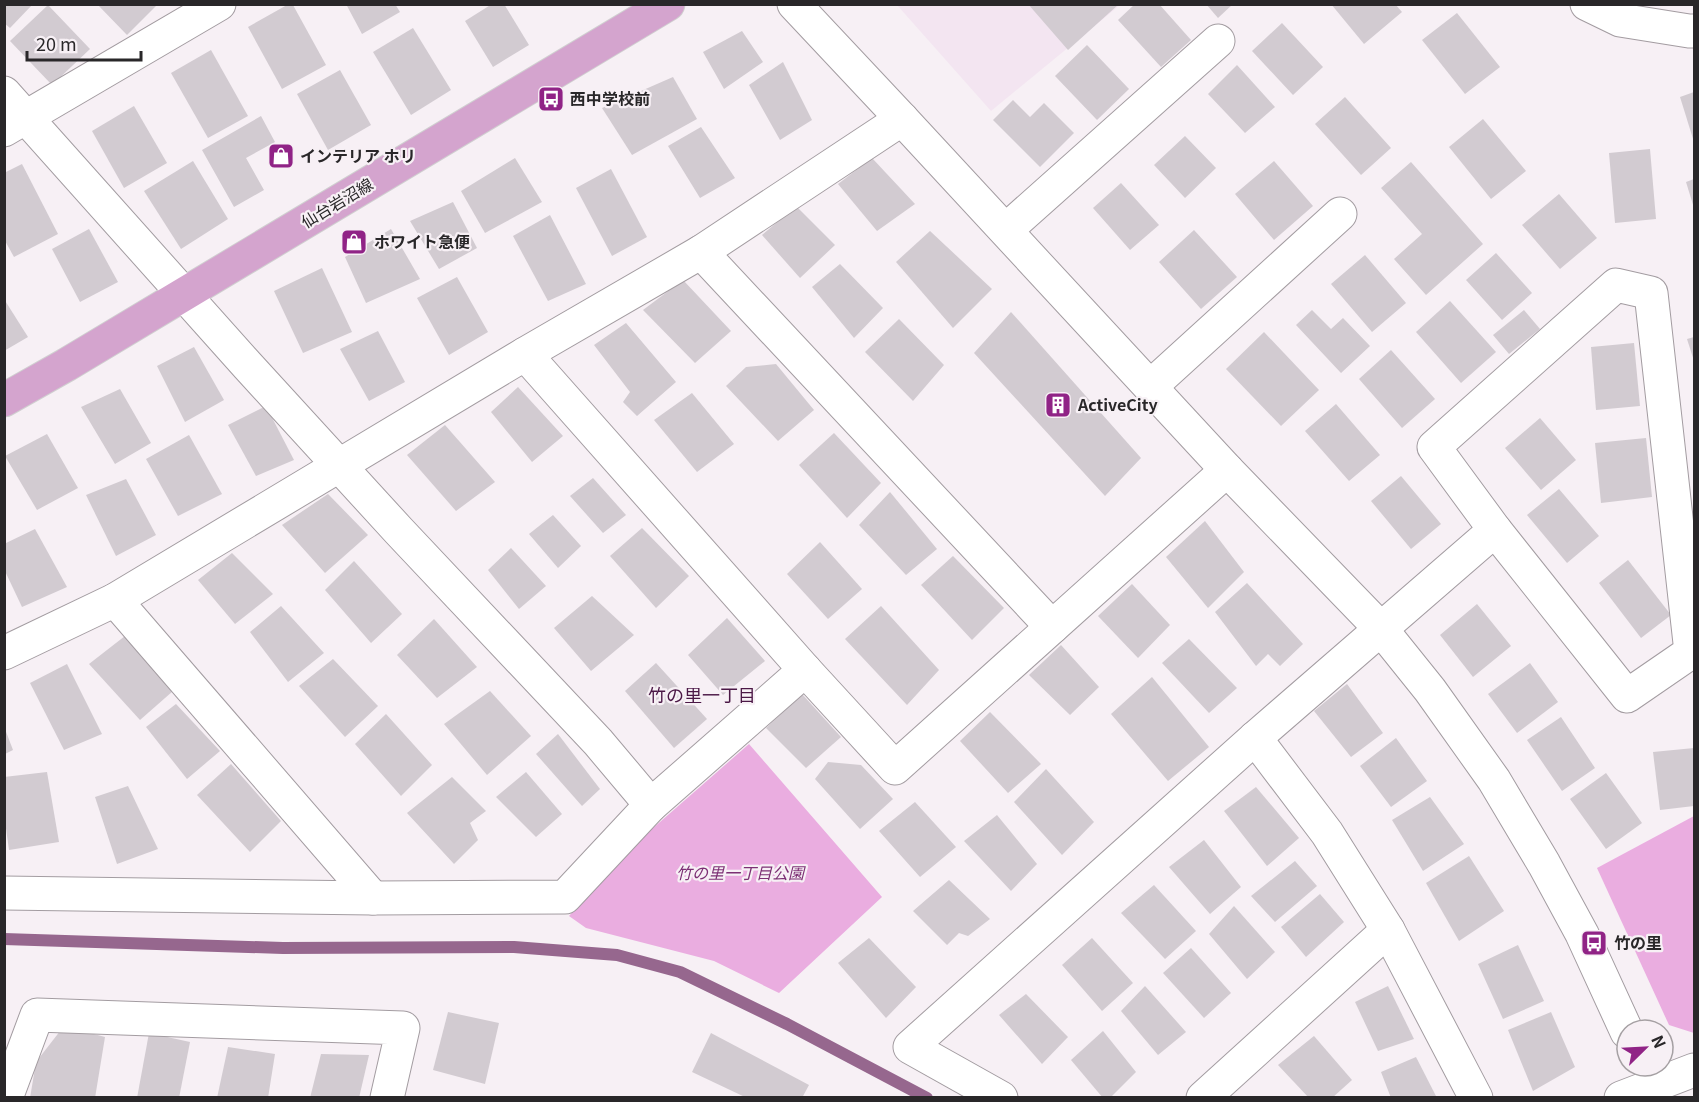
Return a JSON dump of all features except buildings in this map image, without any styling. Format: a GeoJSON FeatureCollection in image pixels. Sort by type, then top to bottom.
{"type":"FeatureCollection","features":[{"type":"Feature","properties":{"kind":"main road","name":"仙台岩沼線"},"geometry":{"type":"LineString","coordinates":[[4,400],[184,295],[668,4]]}},
{"type":"Feature","properties":{"kind":"street"},"geometry":{"type":"LineString","coordinates":[[794,4],[1227,470],[1381,629],[1430,690],[1494,780],[1582,934],[1621,1018]]}},
{"type":"Feature","properties":{"kind":"street"},"geometry":{"type":"LineString","coordinates":[[1587,4],[1620,20],[1695,31]]}},
{"type":"Feature","properties":{"kind":"street"},"geometry":{"type":"LineString","coordinates":[[16,124],[215,6]]}},
{"type":"Feature","properties":{"kind":"street"},"geometry":{"type":"LineString","coordinates":[[1006,230],[1218,41]]}},
{"type":"Feature","properties":{"kind":"street"},"geometry":{"type":"LineString","coordinates":[[4,93],[16,124],[184,295],[399,531],[598,742],[651,805]]}},
{"type":"Feature","properties":{"kind":"street"},"geometry":{"type":"LineString","coordinates":[[4,653],[115,600],[525,354],[701,252],[902,118]]}},
{"type":"Feature","properties":{"kind":"street"},"geometry":{"type":"LineString","coordinates":[[1150,387],[1340,214]]}},
{"type":"Feature","properties":{"kind":"street"},"geometry":{"type":"LineString","coordinates":[[701,252],[1052,627]]}},
{"type":"Feature","properties":{"kind":"street"},"geometry":{"type":"LineString","coordinates":[[1616,285],[1651,294],[1691,652],[1627,696],[1495,530],[1434,447],[1616,285]]}},
{"type":"Feature","properties":{"kind":"street"},"geometry":{"type":"LineString","coordinates":[[525,354],[805,670],[895,768],[1227,470]]}},
{"type":"Feature","properties":{"kind":"street"},"geometry":{"type":"LineString","coordinates":[[1001,1098],[910,1047],[1255,738],[1495,530]]}},
{"type":"Feature","properties":{"kind":"street"},"geometry":{"type":"LineString","coordinates":[[115,600],[373,898]]}},
{"type":"Feature","properties":{"kind":"street"},"geometry":{"type":"LineString","coordinates":[[4,893],[373,898],[565,897],[651,805],[805,670]]}},
{"type":"Feature","properties":{"kind":"street"},"geometry":{"type":"LineString","coordinates":[[1255,738],[1327,833],[1388,930],[1476,1098]]}},
{"type":"Feature","properties":{"kind":"street"},"geometry":{"type":"LineString","coordinates":[[1203,1098],[1388,930]]}},
{"type":"Feature","properties":{"kind":"street"},"geometry":{"type":"LineString","coordinates":[[6,1098],[36,1015],[404,1028],[387,1098]]}},
{"type":"Feature","properties":{"kind":"street"},"geometry":{"type":"LineString","coordinates":[[1641,1087],[1695,1070]]}},
{"type":"Feature","properties":{"kind":"shaded area"},"geometry":{"type":"Polygon","coordinates":[[[897,5],[1120,5],[991,111],[897,5]]]}},
{"type":"Feature","properties":{"kind":"green space","name":"竹の里一丁目公園"},"geometry":{"type":"Polygon","coordinates":[[[749,744],[882,897],[779,993],[714,961],[586,928],[569,916],[628,850],[749,744]]]}},
{"type":"Feature","properties":{"kind":"green space"},"geometry":{"type":"Polygon","coordinates":[[[1694,816],[1694,1033],[1675,1027],[1675,1018],[1666,1018],[1597,868],[1694,816]]]}},
{"type":"Feature","properties":{"kind":"waterway"},"geometry":{"type":"LineString","coordinates":[[4,939],[283,948],[514,947],[617,955],[680,972],[787,1024],[927,1098]]}},
{"type":"Feature","properties":{"kind":"place","name":"西中学校前"},"geometry":{"type":"Point","coordinates":[551,99]}},
{"type":"Feature","properties":{"kind":"place","name":"インテリア ホリ"},"geometry":{"type":"Point","coordinates":[281,156]}},
{"type":"Feature","properties":{"kind":"place","name":"ホワイト急便"},"geometry":{"type":"Point","coordinates":[354,242]}},
{"type":"Feature","properties":{"kind":"place","name":"ActiveCity"},"geometry":{"type":"Point","coordinates":[1058,405]}},
{"type":"Feature","properties":{"kind":"place","name":"竹の里"},"geometry":{"type":"Point","coordinates":[1594,943]}},
{"type":"Feature","properties":{"kind":"district","name":"竹の里一丁目"},"geometry":{"type":"Point","coordinates":[702,696]}}]}
